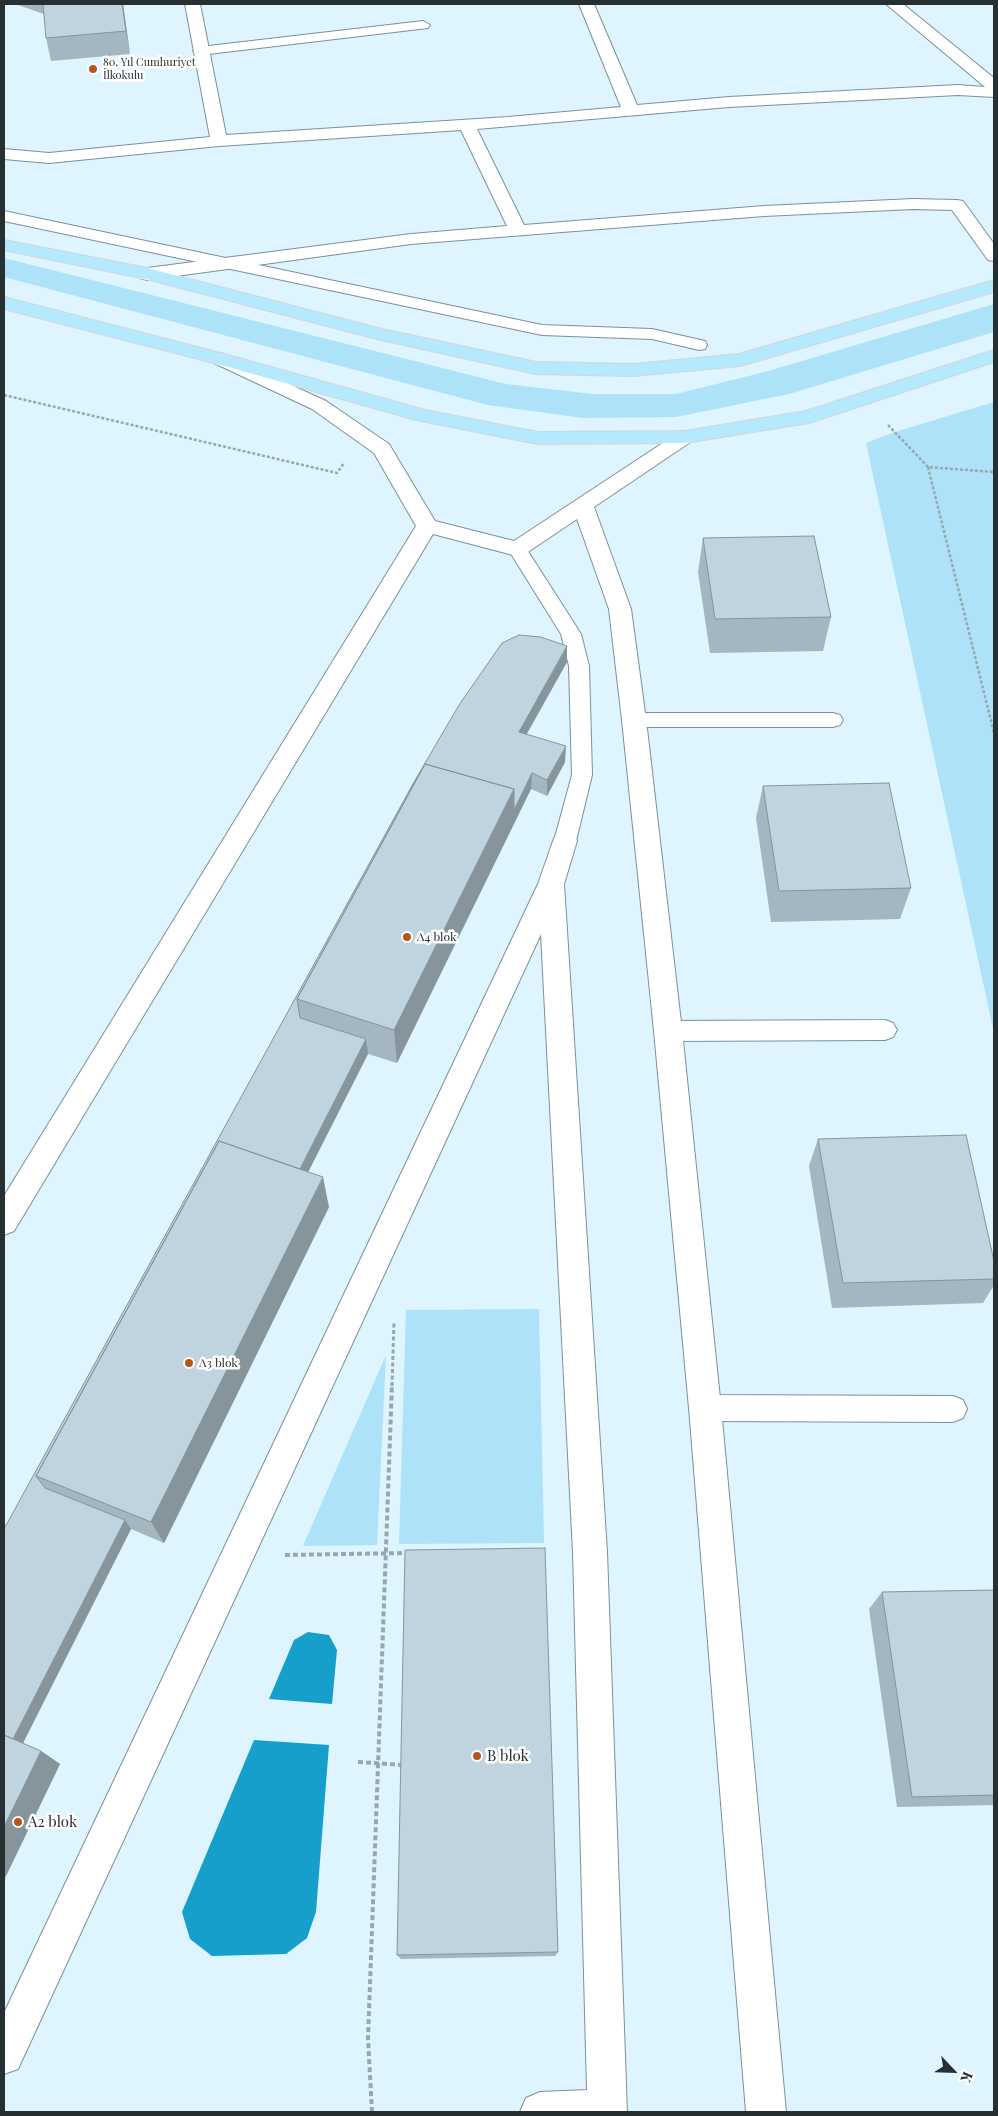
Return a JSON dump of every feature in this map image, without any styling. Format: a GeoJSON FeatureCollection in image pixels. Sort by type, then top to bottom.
{"type":"FeatureCollection","features":[{"type":"Feature","properties":{"kind":"main road"},"geometry":{"type":"LineString","coordinates":[[4,245],[147,274],[381,334],[536,368],[634,370],[740,360],[994,286]]}},
{"type":"Feature","properties":{"kind":"main road"},"geometry":{"type":"LineString","coordinates":[[4,303],[221,359],[423,416],[538,438],[685,437],[808,417],[994,356]]}},
{"type":"Feature","properties":{"kind":"street"},"geometry":{"type":"LineString","coordinates":[[192,4],[219,141]]}},
{"type":"Feature","properties":{"kind":"street"},"geometry":{"type":"LineString","coordinates":[[586,4],[631,111]]}},
{"type":"Feature","properties":{"kind":"street"},"geometry":{"type":"LineString","coordinates":[[894,4],[994,86]]}},
{"type":"Feature","properties":{"kind":"street"},"geometry":{"type":"LineString","coordinates":[[4,154],[49,158],[219,141],[467,125],[729,102],[958,90],[994,92]]}},
{"type":"Feature","properties":{"kind":"street"},"geometry":{"type":"LineString","coordinates":[[467,125],[518,230]]}},
{"type":"Feature","properties":{"kind":"street"},"geometry":{"type":"LineString","coordinates":[[147,274],[411,239],[764,211],[913,204],[956,205],[994,256]]}},
{"type":"Feature","properties":{"kind":"street"},"geometry":{"type":"LineString","coordinates":[[221,359],[319,405],[382,449],[427,526],[517,549],[685,437]]}},
{"type":"Feature","properties":{"kind":"street"},"geometry":{"type":"LineString","coordinates":[[583,505],[620,609],[634,720],[668,1031],[705,1408],[766,2112]]}},
{"type":"Feature","properties":{"kind":"street"},"geometry":{"type":"LineString","coordinates":[[4,1222],[427,526]]}},
{"type":"Feature","properties":{"kind":"street"},"geometry":{"type":"LineString","coordinates":[[4,2055],[551,884],[566,841]]}},
{"type":"Feature","properties":{"kind":"street"},"geometry":{"type":"LineString","coordinates":[[540,2112],[607,2111],[590,1552],[551,884]]}},
{"type":"Feature","properties":{"kind":"lane"},"geometry":{"type":"LineString","coordinates":[[200,50],[423,25]]}},
{"type":"Feature","properties":{"kind":"lane"},"geometry":{"type":"LineString","coordinates":[[4,216],[542,330],[652,334],[699,345]]}},
{"type":"Feature","properties":{"kind":"lane"},"geometry":{"type":"LineString","coordinates":[[517,549],[571,634],[579,666],[582,775],[566,841]]}},
{"type":"Feature","properties":{"kind":"lane"},"geometry":{"type":"LineString","coordinates":[[634,720],[833,720]]}},
{"type":"Feature","properties":{"kind":"lane"},"geometry":{"type":"LineString","coordinates":[[668,1031],[885,1030]]}},
{"type":"Feature","properties":{"kind":"lane"},"geometry":{"type":"LineString","coordinates":[[705,1408],[953,1409]]}},
{"type":"Feature","properties":{"kind":"path"},"geometry":{"type":"LineString","coordinates":[[4,395],[338,473],[347,458]]}},
{"type":"Feature","properties":{"kind":"path"},"geometry":{"type":"LineString","coordinates":[[885,422],[928,467],[994,733]]}},
{"type":"Feature","properties":{"kind":"path"},"geometry":{"type":"LineString","coordinates":[[928,467],[994,472]]}},
{"type":"Feature","properties":{"kind":"path"},"geometry":{"type":"LineString","coordinates":[[372,2112],[368,2039],[392,1316],[387,1325]]}},
{"type":"Feature","properties":{"kind":"path"},"geometry":{"type":"LineString","coordinates":[[285,1555],[289,1546]]}},
{"type":"Feature","properties":{"kind":"path"},"geometry":{"type":"LineString","coordinates":[[236,1559],[285,1555],[414,1553]]}},
{"type":"Feature","properties":{"kind":"path"},"geometry":{"type":"LineString","coordinates":[[358,1762],[404,1765]]}},
{"type":"Feature","properties":{"kind":"shaded area"},"geometry":{"type":"Polygon","coordinates":[[[4,258],[506,384],[592,394],[676,394],[765,372],[994,304],[994,332],[789,394],[676,417],[583,418],[488,405],[4,277],[4,258]]]}},
{"type":"Feature","properties":{"kind":"shaded area"},"geometry":{"type":"Polygon","coordinates":[[[994,402],[994,1033],[866,443],[895,432],[994,402]]]}},
{"type":"Feature","properties":{"kind":"shaded area"},"geometry":{"type":"Polygon","coordinates":[[[539,1309],[544,1543],[399,1544],[406,1310],[539,1309]]]}},
{"type":"Feature","properties":{"kind":"shaded area"},"geometry":{"type":"Polygon","coordinates":[[[386,1355],[377,1545],[303,1546],[386,1355]]]}},
{"type":"Feature","properties":{"kind":"water"},"geometry":{"type":"Polygon","coordinates":[[[308,1632],[329,1635],[337,1650],[332,1704],[269,1699],[294,1640],[308,1632]]]}},
{"type":"Feature","properties":{"kind":"water"},"geometry":{"type":"Polygon","coordinates":[[[254,1740],[329,1745],[316,1912],[307,1938],[286,1954],[212,1956],[190,1939],[182,1912],[254,1740]]]}},
{"type":"Feature","properties":{"kind":"building"},"geometry":{"type":"Polygon","coordinates":[[[43,4],[122,4],[126,31],[46,38],[43,4]]]}},
{"type":"Feature","properties":{"kind":"building"},"geometry":{"type":"Polygon","coordinates":[[[814,536],[831,617],[715,619],[703,538],[814,536]]]}},
{"type":"Feature","properties":{"kind":"building"},"geometry":{"type":"Polygon","coordinates":[[[519,635],[541,637],[567,646],[519,732],[566,746],[547,780],[532,773],[514,810],[514,789],[425,764],[297,999],[300,1018],[366,1039],[300,1169],[219,1141],[36,1476],[45,1488],[125,1520],[13,1739],[4,1735],[4,1529],[414,782],[459,705],[502,643],[519,635]]]}},
{"type":"Feature","properties":{"kind":"building","name":"A4 blok"},"geometry":{"type":"Polygon","coordinates":[[[425,764],[514,789],[394,1030],[297,999],[425,764]]]}},
{"type":"Feature","properties":{"kind":"building"},"geometry":{"type":"Polygon","coordinates":[[[889,783],[911,888],[779,891],[763,786],[889,783]]]}},
{"type":"Feature","properties":{"kind":"building"},"geometry":{"type":"Polygon","coordinates":[[[966,1135],[994,1261],[994,1279],[843,1283],[818,1139],[966,1135]]]}},
{"type":"Feature","properties":{"kind":"building","name":"A3 blok"},"geometry":{"type":"Polygon","coordinates":[[[219,1141],[323,1177],[151,1522],[36,1476],[219,1141]]]}},
{"type":"Feature","properties":{"kind":"building","name":"B blok"},"geometry":{"type":"Polygon","coordinates":[[[545,1548],[558,1952],[397,1955],[405,1550],[545,1548]]]}},
{"type":"Feature","properties":{"kind":"building"},"geometry":{"type":"Polygon","coordinates":[[[994,1590],[994,1795],[912,1797],[882,1592],[994,1590]]]}},
{"type":"Feature","properties":{"kind":"building"},"geometry":{"type":"Polygon","coordinates":[[[4,1735],[41,1751],[4,1827],[4,1735]]]}},
{"type":"Feature","properties":{"kind":"place","name":"80. Yıl Cumhuriyet İlkokulu"},"geometry":{"type":"Point","coordinates":[93,69]}},
{"type":"Feature","properties":{"kind":"place","name":"A4 blok"},"geometry":{"type":"Point","coordinates":[407,937]}},
{"type":"Feature","properties":{"kind":"place","name":"A3 blok"},"geometry":{"type":"Point","coordinates":[189,1363]}},
{"type":"Feature","properties":{"kind":"place","name":"B blok"},"geometry":{"type":"Point","coordinates":[477,1756]}},
{"type":"Feature","properties":{"kind":"place","name":"A2 blok"},"geometry":{"type":"Point","coordinates":[18,1822]}}]}
